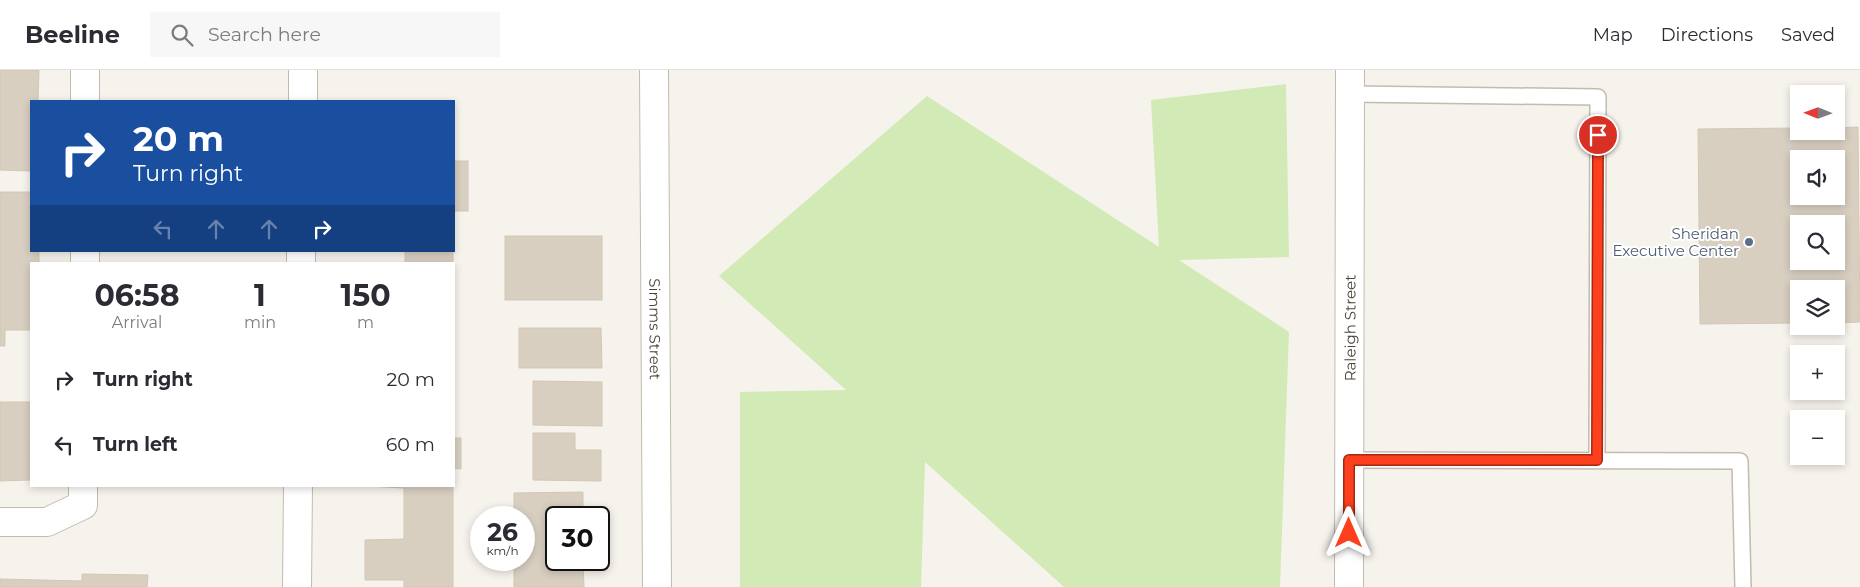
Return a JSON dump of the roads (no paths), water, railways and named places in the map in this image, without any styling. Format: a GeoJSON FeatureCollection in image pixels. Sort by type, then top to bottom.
{"type":"FeatureCollection","features":[{"type":"Feature","properties":{"kind":"street"},"geometry":{"type":"LineString","coordinates":[[85,70],[85,100]]}},
{"type":"Feature","properties":{"kind":"street"},"geometry":{"type":"LineString","coordinates":[[303,70],[303,100]]}},
{"type":"Feature","properties":{"kind":"street","name":"Simms Street"},"geometry":{"type":"LineString","coordinates":[[654,70],[657,587]]}},
{"type":"Feature","properties":{"kind":"street","name":"Raleigh Street"},"geometry":{"type":"LineString","coordinates":[[1349,587],[1350,82]]}},
{"type":"Feature","properties":{"kind":"street"},"geometry":{"type":"LineString","coordinates":[[297,587],[298,487]]}},
{"type":"Feature","properties":{"kind":"street"},"geometry":{"type":"LineString","coordinates":[[0,522],[47,522],[83,495]]}},
{"type":"Feature","properties":{"kind":"lane"},"geometry":{"type":"LineString","coordinates":[[1350,82],[1598,97],[1597,460]]}},
{"type":"Feature","properties":{"kind":"lane"},"geometry":{"type":"LineString","coordinates":[[1349,460],[1740,461],[1743,587]]}},
{"type":"Feature","properties":{"kind":"place","name":"Sheridan Executive Center"},"geometry":{"type":"Point","coordinates":[1749,242]}}]}
